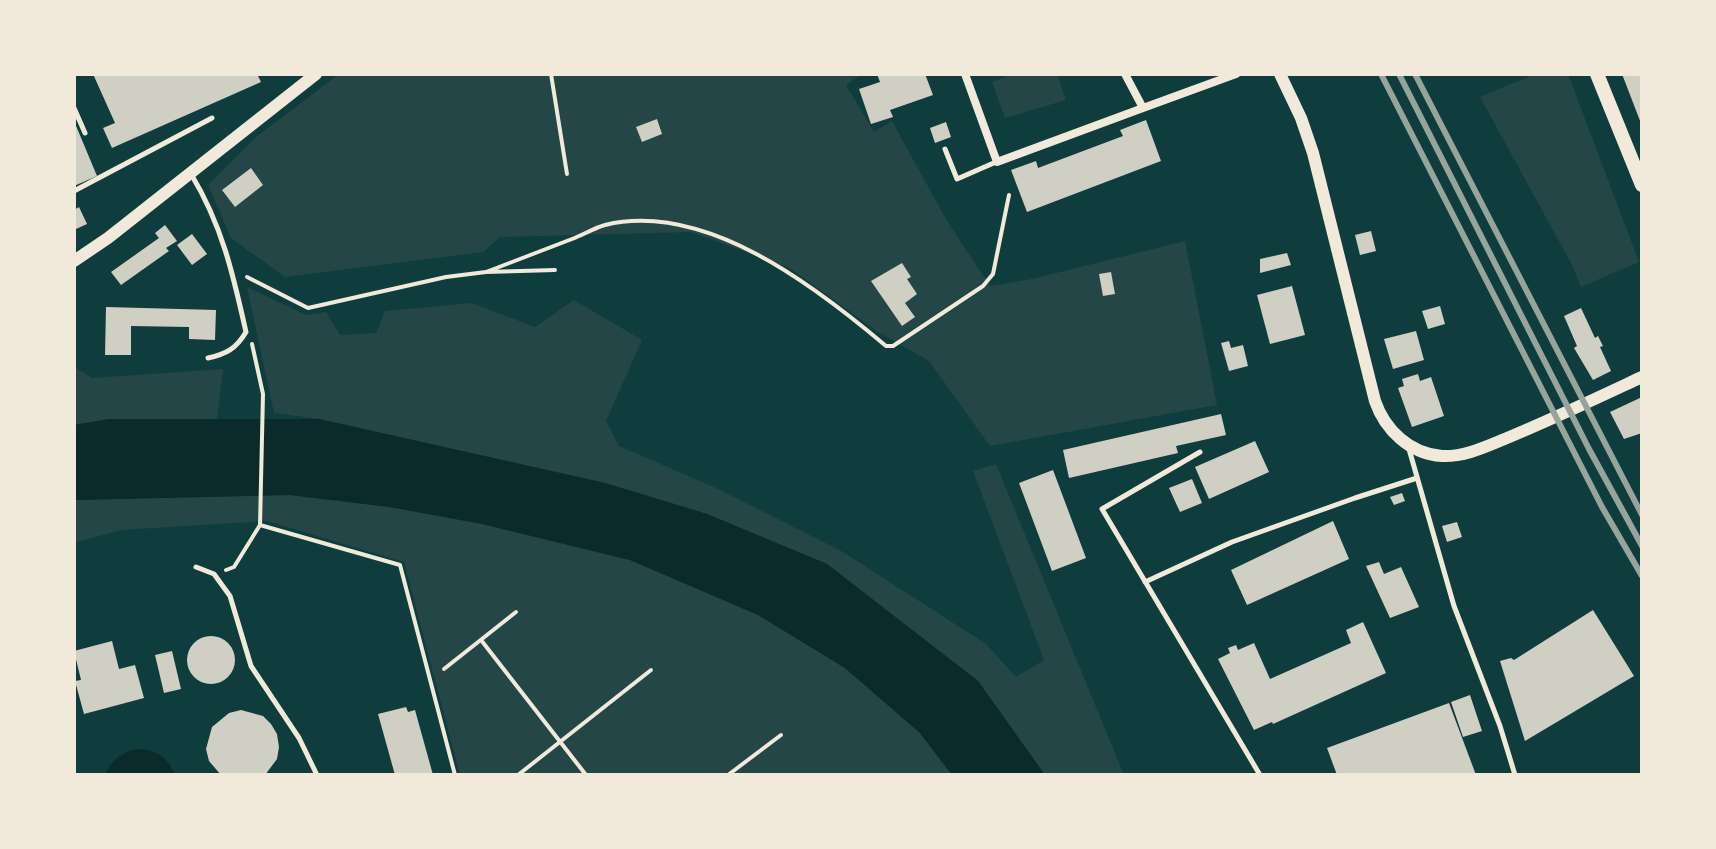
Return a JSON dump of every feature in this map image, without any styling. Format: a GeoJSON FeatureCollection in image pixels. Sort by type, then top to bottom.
{"type":"FeatureCollection","features":[{"type":"Feature","properties":{"kind":"main road"},"geometry":{"type":"LineString","coordinates":[[1597,74],[1642,185]]}},
{"type":"Feature","properties":{"kind":"street"},"geometry":{"type":"LineString","coordinates":[[74,261],[316,74]]}},
{"type":"Feature","properties":{"kind":"street"},"geometry":{"type":"LineString","coordinates":[[965,74],[997,162],[1236,74]]}},
{"type":"Feature","properties":{"kind":"street"},"geometry":{"type":"LineString","coordinates":[[1125,74],[1143,108]]}},
{"type":"Feature","properties":{"kind":"street"},"geometry":{"type":"LineString","coordinates":[[1280,74],[1301,118],[1313,153],[1375,401],[1388,426],[1408,445],[1434,455],[1459,455],[1544,423],[1642,377]]}},
{"type":"Feature","properties":{"kind":"lane"},"geometry":{"type":"LineString","coordinates":[[74,108],[85,133]]}},
{"type":"Feature","properties":{"kind":"lane"},"geometry":{"type":"LineString","coordinates":[[74,191],[212,118]]}},
{"type":"Feature","properties":{"kind":"lane"},"geometry":{"type":"LineString","coordinates":[[945,149],[957,179],[997,162]]}},
{"type":"Feature","properties":{"kind":"lane"},"geometry":{"type":"LineString","coordinates":[[190,173],[215,217],[231,267],[246,332],[239,344],[225,354],[208,358]]}},
{"type":"Feature","properties":{"kind":"lane"},"geometry":{"type":"LineString","coordinates":[[1408,445],[1454,606],[1500,726],[1515,775]]}},
{"type":"Feature","properties":{"kind":"lane"},"geometry":{"type":"LineString","coordinates":[[1200,452],[1102,509],[1260,775]]}},
{"type":"Feature","properties":{"kind":"lane"},"geometry":{"type":"LineString","coordinates":[[1145,582],[1232,542],[1417,478]]}},
{"type":"Feature","properties":{"kind":"lane"},"geometry":{"type":"LineString","coordinates":[[196,567],[214,574],[230,596],[251,666],[299,738],[317,775]]}},
{"type":"Feature","properties":{"kind":"path"},"geometry":{"type":"LineString","coordinates":[[551,74],[567,174]]}},
{"type":"Feature","properties":{"kind":"path"},"geometry":{"type":"LineString","coordinates":[[486,272],[603,226],[627,222],[682,225],[765,259],[816,288],[886,346],[893,346],[983,286],[993,274],[1009,195]]}},
{"type":"Feature","properties":{"kind":"path"},"geometry":{"type":"LineString","coordinates":[[231,267],[261,286],[308,308],[354,300],[398,287],[486,272],[555,270]]}},
{"type":"Feature","properties":{"kind":"path"},"geometry":{"type":"LineString","coordinates":[[214,574],[234,567],[260,525],[263,394],[254,352],[246,332]]}},
{"type":"Feature","properties":{"kind":"path"},"geometry":{"type":"LineString","coordinates":[[260,525],[400,565],[455,775]]}},
{"type":"Feature","properties":{"kind":"path"},"geometry":{"type":"LineString","coordinates":[[444,669],[516,612]]}},
{"type":"Feature","properties":{"kind":"path"},"geometry":{"type":"LineString","coordinates":[[481,640],[586,775]]}},
{"type":"Feature","properties":{"kind":"path"},"geometry":{"type":"LineString","coordinates":[[518,775],[651,670]]}},
{"type":"Feature","properties":{"kind":"path"},"geometry":{"type":"LineString","coordinates":[[728,775],[781,735]]}},
{"type":"Feature","properties":{"kind":"shaded area"},"geometry":{"type":"Polygon","coordinates":[[[339,74],[862,74],[846,85],[874,132],[892,121],[947,221],[990,286],[1032,279],[1185,241],[1217,405],[990,446],[929,361],[878,332],[790,268],[691,232],[500,237],[483,252],[285,277],[231,238],[208,185],[255,138],[339,74]]]}},
{"type":"Feature","properties":{"kind":"shaded area"},"geometry":{"type":"Polygon","coordinates":[[[1012,74],[1057,74],[1066,100],[1005,118],[992,82],[1012,74]]]}},
{"type":"Feature","properties":{"kind":"shaded area"},"geometry":{"type":"Polygon","coordinates":[[[1535,74],[1568,74],[1639,262],[1581,287],[1571,263],[1480,97],[1535,74]]]}},
{"type":"Feature","properties":{"kind":"shaded area"},"geometry":{"type":"Polygon","coordinates":[[[247,287],[306,315],[326,312],[340,335],[376,333],[385,311],[472,303],[535,327],[574,300],[642,340],[606,421],[619,446],[716,488],[843,552],[986,644],[1016,677],[1044,660],[973,471],[996,464],[1124,775],[1045,775],[978,681],[827,564],[707,514],[605,483],[319,419],[274,413],[247,287]]]}},
{"type":"Feature","properties":{"kind":"shaded area"},"geometry":{"type":"Polygon","coordinates":[[[74,366],[92,378],[223,369],[217,419],[109,419],[74,425],[74,366]]]}},
{"type":"Feature","properties":{"kind":"shaded area"},"geometry":{"type":"Polygon","coordinates":[[[109,419],[319,419],[605,483],[707,514],[827,564],[978,681],[1045,775],[952,775],[920,733],[845,668],[758,615],[630,560],[482,524],[390,507],[290,495],[74,500],[74,425],[109,419]]]}},
{"type":"Feature","properties":{"kind":"shaded area"},"geometry":{"type":"Polygon","coordinates":[[[290,495],[390,507],[482,524],[630,560],[759,615],[845,668],[920,733],[952,775],[460,775],[404,562],[267,521],[121,530],[74,543],[74,500],[290,495]]]}},
{"type":"Feature","properties":{"kind":"shaded area"},"geometry":{"type":"Polygon","coordinates":[[[137,749],[160,755],[175,775],[106,775],[118,758],[137,749]]]}},
{"type":"Feature","properties":{"kind":"building"},"geometry":{"type":"Polygon","coordinates":[[[93,74],[257,74],[261,82],[112,148],[103,128],[115,123],[93,74]]]}},
{"type":"Feature","properties":{"kind":"building"},"geometry":{"type":"Polygon","coordinates":[[[877,74],[925,74],[933,95],[890,110],[893,117],[871,124],[859,89],[880,82],[877,74]]]}},
{"type":"Feature","properties":{"kind":"building"},"geometry":{"type":"Polygon","coordinates":[[[1622,74],[1642,74],[1642,126],[1622,74]]]}},
{"type":"Feature","properties":{"kind":"building"},"geometry":{"type":"Polygon","coordinates":[[[657,119],[662,134],[642,142],[636,127],[657,119]]]}},
{"type":"Feature","properties":{"kind":"building"},"geometry":{"type":"Polygon","coordinates":[[[1146,120],[1161,161],[1027,212],[1011,170],[1036,161],[1038,168],[1123,136],[1120,130],[1146,120]]]}},
{"type":"Feature","properties":{"kind":"building"},"geometry":{"type":"Polygon","coordinates":[[[74,121],[97,176],[74,186],[74,121]]]}},
{"type":"Feature","properties":{"kind":"building"},"geometry":{"type":"Polygon","coordinates":[[[946,122],[951,137],[935,143],[930,128],[946,122]]]}},
{"type":"Feature","properties":{"kind":"building"},"geometry":{"type":"Polygon","coordinates":[[[251,168],[263,185],[235,207],[222,190],[251,168]]]}},
{"type":"Feature","properties":{"kind":"building"},"geometry":{"type":"Polygon","coordinates":[[[79,207],[87,224],[74,230],[74,210],[79,207]]]}},
{"type":"Feature","properties":{"kind":"building"},"geometry":{"type":"Polygon","coordinates":[[[165,225],[177,241],[166,248],[169,251],[121,285],[111,272],[159,238],[155,233],[165,225]]]}},
{"type":"Feature","properties":{"kind":"building"},"geometry":{"type":"Polygon","coordinates":[[[1371,231],[1376,251],[1360,255],[1355,235],[1371,231]]]}},
{"type":"Feature","properties":{"kind":"building"},"geometry":{"type":"Polygon","coordinates":[[[192,234],[207,254],[192,265],[177,245],[192,234]]]}},
{"type":"Feature","properties":{"kind":"building"},"geometry":{"type":"Polygon","coordinates":[[[1287,253],[1291,265],[1260,273],[1260,259],[1287,253]]]}},
{"type":"Feature","properties":{"kind":"building"},"geometry":{"type":"Polygon","coordinates":[[[902,263],[911,277],[907,279],[917,294],[905,303],[915,317],[902,326],[871,281],[902,263]]]}},
{"type":"Feature","properties":{"kind":"building"},"geometry":{"type":"Polygon","coordinates":[[[1111,272],[1115,294],[1103,296],[1099,274],[1111,272]]]}},
{"type":"Feature","properties":{"kind":"building"},"geometry":{"type":"Polygon","coordinates":[[[1292,286],[1305,335],[1270,344],[1257,295],[1292,286]]]}},
{"type":"Feature","properties":{"kind":"building"},"geometry":{"type":"Polygon","coordinates":[[[1440,306],[1445,324],[1428,329],[1422,311],[1440,306]]]}},
{"type":"Feature","properties":{"kind":"building"},"geometry":{"type":"Polygon","coordinates":[[[106,307],[216,310],[215,340],[189,339],[189,327],[131,326],[131,355],[105,355],[106,307]]]}},
{"type":"Feature","properties":{"kind":"building"},"geometry":{"type":"Polygon","coordinates":[[[1581,308],[1595,338],[1598,336],[1603,346],[1600,347],[1611,371],[1593,380],[1574,348],[1577,346],[1564,316],[1581,308]]]}},
{"type":"Feature","properties":{"kind":"building"},"geometry":{"type":"Polygon","coordinates":[[[1416,331],[1424,360],[1393,369],[1384,339],[1416,331]]]}},
{"type":"Feature","properties":{"kind":"building"},"geometry":{"type":"Polygon","coordinates":[[[1229,341],[1231,348],[1243,345],[1248,366],[1229,371],[1221,343],[1229,341]]]}},
{"type":"Feature","properties":{"kind":"building"},"geometry":{"type":"Polygon","coordinates":[[[1418,374],[1420,381],[1431,377],[1444,416],[1412,427],[1398,388],[1404,386],[1402,379],[1418,374]]]}},
{"type":"Feature","properties":{"kind":"building"},"geometry":{"type":"Polygon","coordinates":[[[1642,397],[1642,433],[1624,439],[1610,412],[1642,397]]]}},
{"type":"Feature","properties":{"kind":"building"},"geometry":{"type":"Polygon","coordinates":[[[1221,414],[1226,435],[1176,446],[1178,453],[1069,478],[1063,450],[1221,414]]]}},
{"type":"Feature","properties":{"kind":"building"},"geometry":{"type":"Polygon","coordinates":[[[1255,441],[1269,472],[1209,499],[1195,467],[1255,441]]]}},
{"type":"Feature","properties":{"kind":"building"},"geometry":{"type":"Polygon","coordinates":[[[1053,470],[1086,558],[1052,571],[1019,483],[1053,470]]]}},
{"type":"Feature","properties":{"kind":"building"},"geometry":{"type":"Polygon","coordinates":[[[1192,479],[1202,503],[1180,512],[1169,488],[1192,479]]]}},
{"type":"Feature","properties":{"kind":"building"},"geometry":{"type":"Polygon","coordinates":[[[1402,493],[1405,501],[1394,505],[1390,497],[1402,493]]]}},
{"type":"Feature","properties":{"kind":"building"},"geometry":{"type":"Polygon","coordinates":[[[1333,521],[1349,559],[1247,605],[1231,570],[1333,521]]]}},
{"type":"Feature","properties":{"kind":"building"},"geometry":{"type":"Polygon","coordinates":[[[1457,522],[1462,537],[1447,542],[1442,526],[1457,522]]]}},
{"type":"Feature","properties":{"kind":"building"},"geometry":{"type":"Polygon","coordinates":[[[1379,562],[1384,574],[1401,567],[1419,607],[1390,618],[1366,566],[1379,562]]]}},
{"type":"Feature","properties":{"kind":"building"},"geometry":{"type":"Polygon","coordinates":[[[1593,610],[1634,676],[1525,741],[1500,661],[1514,660],[1593,610]]]}},
{"type":"Feature","properties":{"kind":"building"},"geometry":{"type":"Polygon","coordinates":[[[1363,622],[1386,673],[1254,730],[1218,659],[1230,653],[1228,648],[1236,645],[1238,650],[1254,643],[1270,679],[1351,643],[1346,630],[1363,622]]]}},
{"type":"Feature","properties":{"kind":"building"},"geometry":{"type":"Polygon","coordinates":[[[211,636],[228,643],[235,660],[228,677],[211,684],[194,677],[187,660],[194,643],[211,636]]]}},
{"type":"Feature","properties":{"kind":"building"},"geometry":{"type":"Polygon","coordinates":[[[112,641],[119,669],[135,665],[144,698],[84,714],[75,681],[81,680],[74,651],[112,641]]]}},
{"type":"Feature","properties":{"kind":"building"},"geometry":{"type":"Polygon","coordinates":[[[172,651],[181,689],[164,693],[155,655],[172,651]]]}},
{"type":"Feature","properties":{"kind":"building"},"geometry":{"type":"Polygon","coordinates":[[[1470,695],[1482,731],[1463,737],[1451,702],[1470,695]]]}},
{"type":"Feature","properties":{"kind":"building"},"geometry":{"type":"Polygon","coordinates":[[[1449,703],[1476,775],[1337,775],[1327,748],[1449,703]]]}},
{"type":"Feature","properties":{"kind":"building"},"geometry":{"type":"Polygon","coordinates":[[[406,707],[408,712],[415,710],[433,775],[395,775],[378,714],[406,707]]]}},
{"type":"Feature","properties":{"kind":"building"},"geometry":{"type":"Polygon","coordinates":[[[241,710],[263,716],[277,734],[277,759],[265,775],[221,775],[209,761],[206,749],[212,727],[229,713],[241,710]]]}},
{"type":"Feature","properties":{"kind":"railway"},"geometry":{"type":"LineString","coordinates":[[1381,74],[1602,507],[1642,576]]}},
{"type":"Feature","properties":{"kind":"railway"},"geometry":{"type":"LineString","coordinates":[[1399,74],[1589,449],[1642,546]]}},
{"type":"Feature","properties":{"kind":"railway"},"geometry":{"type":"LineString","coordinates":[[1415,74],[1642,515]]}}]}
